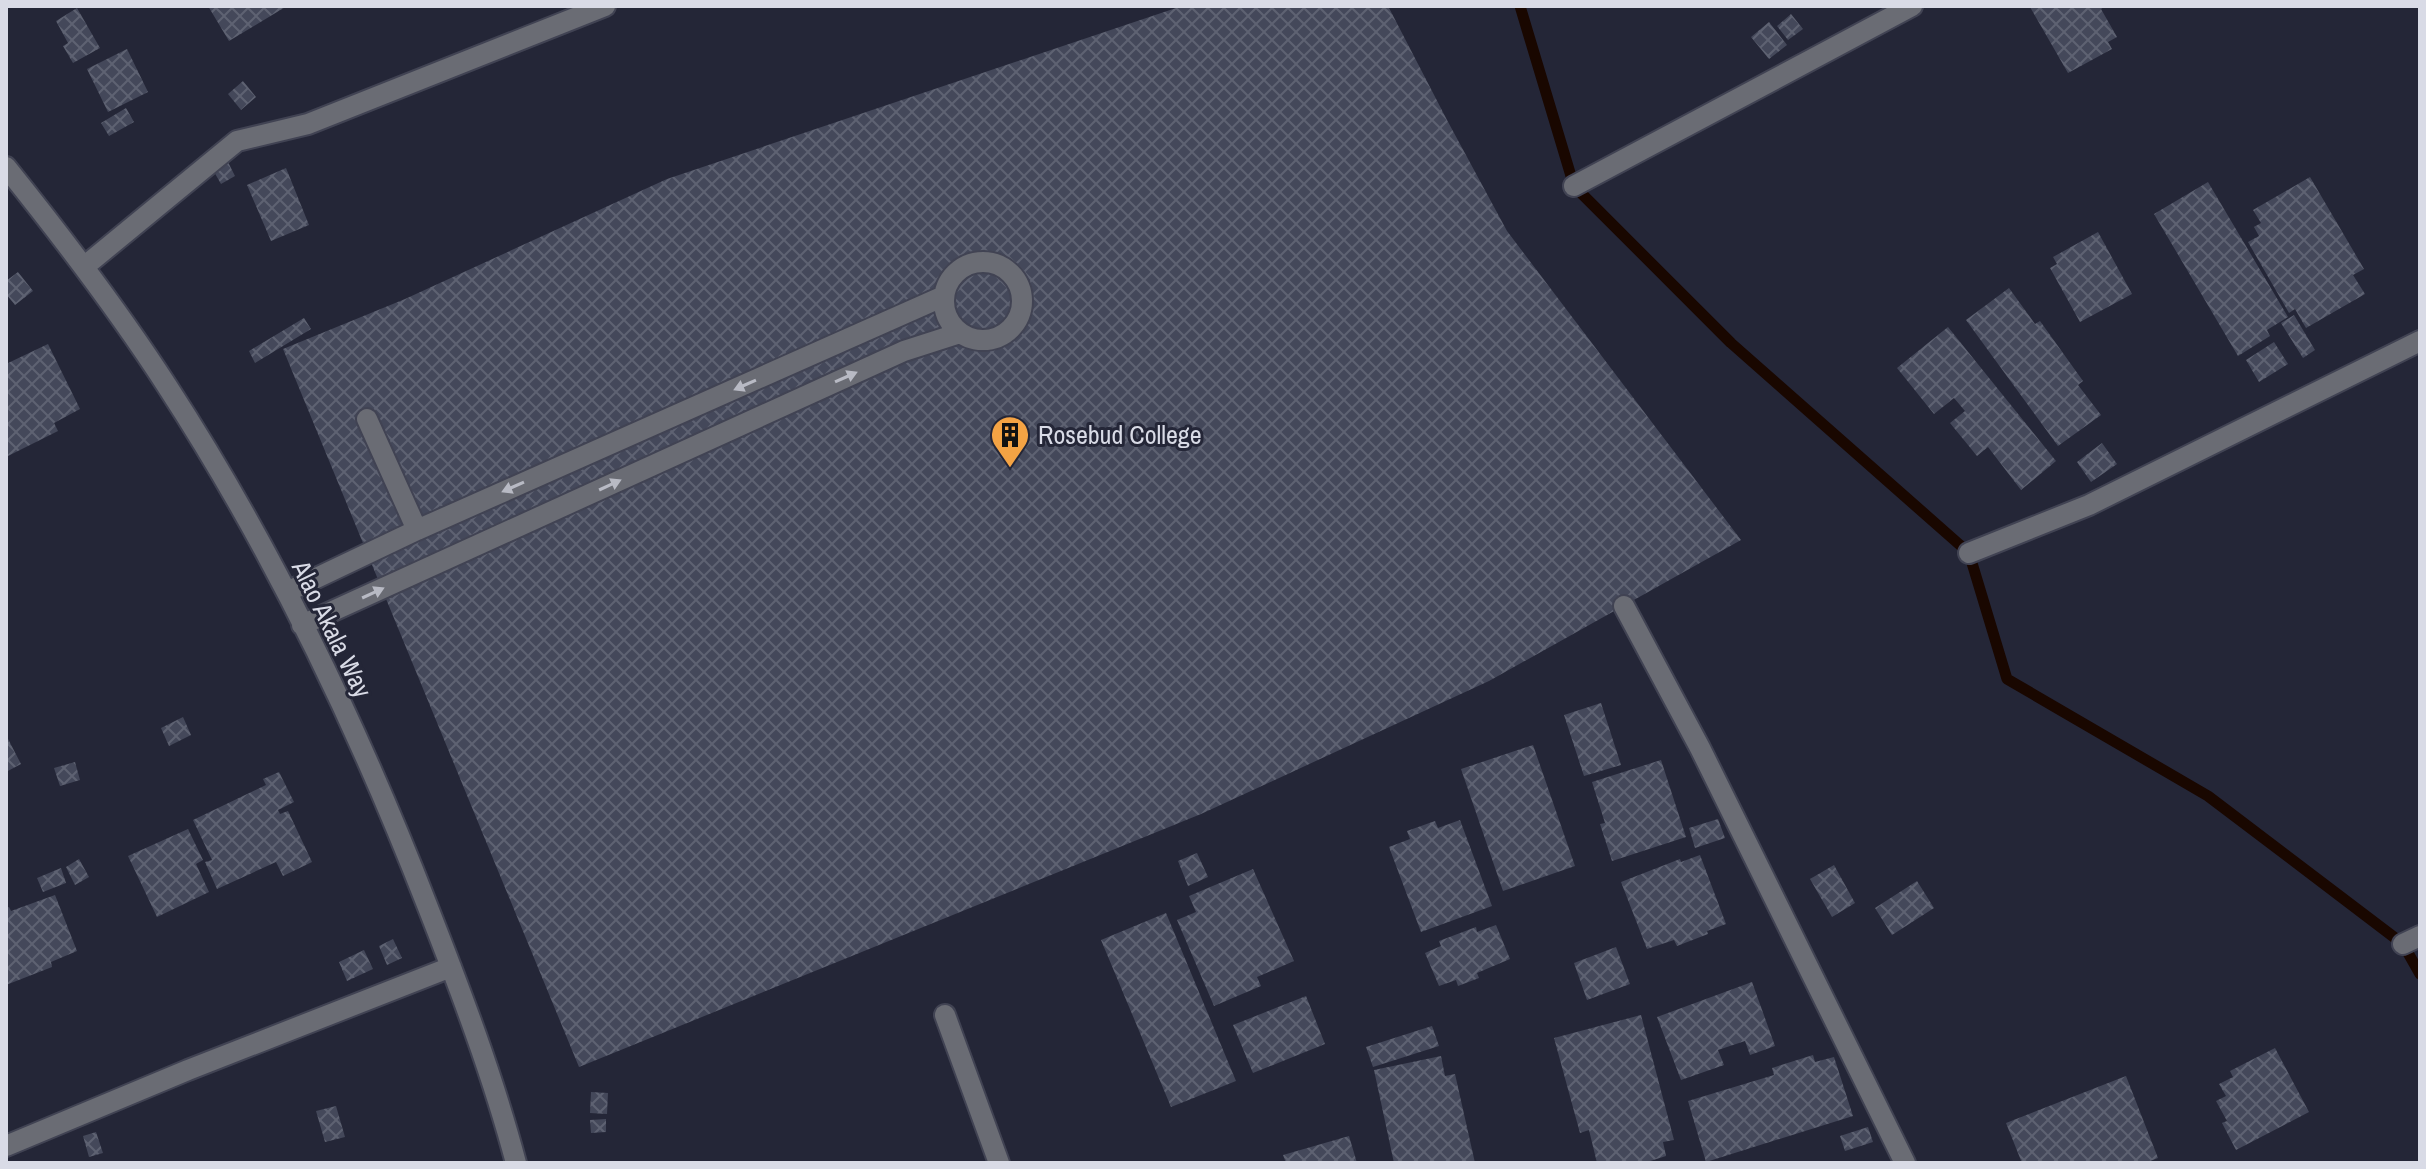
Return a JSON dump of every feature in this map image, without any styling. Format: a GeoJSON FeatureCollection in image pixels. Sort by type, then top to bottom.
{"type":"FeatureCollection","features":[{"type":"Feature","properties":{"kind":"street"},"geometry":{"type":"LineString","coordinates":[[85,266],[237,141],[308,124],[605,6]]}},
{"type":"Feature","properties":{"kind":"street"},"geometry":{"type":"LineString","coordinates":[[1574,186],[1912,6]]}},
{"type":"Feature","properties":{"kind":"street","name":"Alao Akala Way"},"geometry":{"type":"LineString","coordinates":[[6,167],[85,266],[167,386],[234,495],[287,592],[389,806],[451,967],[516,1163]]}},
{"type":"Feature","properties":{"kind":"street"},"geometry":{"type":"LineString","coordinates":[[987,262],[1006,269],[1019,284],[1022,305],[1014,324],[999,336],[979,340],[960,333],[950,323],[945,310],[944,296],[951,277],[967,264],[987,262]]}},
{"type":"Feature","properties":{"kind":"street"},"geometry":{"type":"LineString","coordinates":[[287,592],[417,530],[944,296]]}},
{"type":"Feature","properties":{"kind":"street"},"geometry":{"type":"LineString","coordinates":[[302,625],[904,351],[960,333]]}},
{"type":"Feature","properties":{"kind":"street"},"geometry":{"type":"LineString","coordinates":[[1969,553],[2089,505],[2420,341]]}},
{"type":"Feature","properties":{"kind":"street"},"geometry":{"type":"LineString","coordinates":[[367,419],[417,530]]}},
{"type":"Feature","properties":{"kind":"street"},"geometry":{"type":"LineString","coordinates":[[1624,606],[1700,748],[1905,1163]]}},
{"type":"Feature","properties":{"kind":"street"},"geometry":{"type":"LineString","coordinates":[[6,1146],[188,1070],[451,967]]}},
{"type":"Feature","properties":{"kind":"street"},"geometry":{"type":"LineString","coordinates":[[945,1015],[999,1163]]}},
{"type":"Feature","properties":{"kind":"building"},"geometry":{"type":"Polygon","coordinates":[[[208,6],[287,6],[229,41],[208,6]]]}},
{"type":"Feature","properties":{"kind":"building","name":"Rosebud College"},"geometry":{"type":"Polygon","coordinates":[[[1182,6],[1388,6],[1507,231],[1741,540],[1489,681],[1201,814],[579,1067],[283,349],[405,299],[667,179],[1182,6]]]}},
{"type":"Feature","properties":{"kind":"building"},"geometry":{"type":"Polygon","coordinates":[[[2032,6],[2105,6],[2101,9],[2117,37],[2108,42],[2112,49],[2068,73],[2032,6]]]}},
{"type":"Feature","properties":{"kind":"building"},"geometry":{"type":"Polygon","coordinates":[[[77,8],[100,48],[73,63],[63,46],[68,43],[56,21],[77,8]]]}},
{"type":"Feature","properties":{"kind":"building"},"geometry":{"type":"Polygon","coordinates":[[[1791,14],[1803,29],[1788,40],[1777,26],[1791,14]]]}},
{"type":"Feature","properties":{"kind":"building"},"geometry":{"type":"Polygon","coordinates":[[[1769,22],[1787,45],[1769,59],[1751,37],[1769,22]]]}},
{"type":"Feature","properties":{"kind":"building"},"geometry":{"type":"Polygon","coordinates":[[[127,49],[148,92],[108,112],[87,69],[127,49]]]}},
{"type":"Feature","properties":{"kind":"building"},"geometry":{"type":"Polygon","coordinates":[[[243,81],[256,97],[241,110],[228,94],[243,81]]]}},
{"type":"Feature","properties":{"kind":"building"},"geometry":{"type":"Polygon","coordinates":[[[126,108],[134,122],[109,136],[101,123],[126,108]]]}},
{"type":"Feature","properties":{"kind":"building"},"geometry":{"type":"Polygon","coordinates":[[[228,162],[235,176],[221,184],[213,170],[228,162]]]}},
{"type":"Feature","properties":{"kind":"building"},"geometry":{"type":"Polygon","coordinates":[[[286,168],[309,225],[271,241],[247,185],[286,168]]]}},
{"type":"Feature","properties":{"kind":"building"},"geometry":{"type":"Polygon","coordinates":[[[2310,177],[2364,269],[2353,275],[2365,294],[2306,328],[2295,309],[2289,313],[2248,242],[2259,236],[2254,227],[2261,223],[2253,210],[2310,177]]]}},
{"type":"Feature","properties":{"kind":"building"},"geometry":{"type":"Polygon","coordinates":[[[2208,182],[2288,317],[2267,330],[2270,336],[2238,356],[2154,214],[2208,182]]]}},
{"type":"Feature","properties":{"kind":"building"},"geometry":{"type":"Polygon","coordinates":[[[2098,232],[2132,294],[2080,322],[2050,268],[2057,264],[2053,257],[2098,232]]]}},
{"type":"Feature","properties":{"kind":"building"},"geometry":{"type":"Polygon","coordinates":[[[18,272],[33,291],[15,305],[6,294],[6,281],[18,272]]]}},
{"type":"Feature","properties":{"kind":"building"},"geometry":{"type":"Polygon","coordinates":[[[2009,288],[2035,324],[2040,321],[2083,381],[2078,385],[2101,415],[2058,446],[1966,320],[2009,288]]]}},
{"type":"Feature","properties":{"kind":"building"},"geometry":{"type":"Polygon","coordinates":[[[2294,315],[2315,350],[2303,358],[2281,323],[2294,315]]]}},
{"type":"Feature","properties":{"kind":"building"},"geometry":{"type":"Polygon","coordinates":[[[304,318],[311,329],[255,363],[249,351],[304,318]]]}},
{"type":"Feature","properties":{"kind":"building"},"geometry":{"type":"Polygon","coordinates":[[[1948,327],[2056,461],[2021,490],[1988,447],[1977,456],[1950,423],[1965,411],[1954,398],[1934,414],[1897,368],[1948,327]]]}},
{"type":"Feature","properties":{"kind":"building"},"geometry":{"type":"Polygon","coordinates":[[[2274,342],[2288,364],[2259,382],[2246,360],[2274,342]]]}},
{"type":"Feature","properties":{"kind":"building"},"geometry":{"type":"Polygon","coordinates":[[[48,344],[80,409],[54,423],[58,431],[6,457],[6,364],[48,344]]]}},
{"type":"Feature","properties":{"kind":"building"},"geometry":{"type":"Polygon","coordinates":[[[2102,443],[2117,464],[2091,482],[2077,462],[2102,443]]]}},
{"type":"Feature","properties":{"kind":"building"},"geometry":{"type":"Polygon","coordinates":[[[1601,703],[1621,765],[1584,776],[1564,715],[1601,703]]]}},
{"type":"Feature","properties":{"kind":"building"},"geometry":{"type":"Polygon","coordinates":[[[183,717],[191,735],[169,746],[161,728],[183,717]]]}},
{"type":"Feature","properties":{"kind":"building"},"geometry":{"type":"Polygon","coordinates":[[[6,735],[21,764],[6,772],[6,735]]]}},
{"type":"Feature","properties":{"kind":"building"},"geometry":{"type":"Polygon","coordinates":[[[1533,745],[1575,866],[1503,891],[1461,769],[1533,745]]]}},
{"type":"Feature","properties":{"kind":"building"},"geometry":{"type":"Polygon","coordinates":[[[1661,760],[1686,837],[1612,861],[1600,824],[1605,823],[1592,782],[1661,760]]]}},
{"type":"Feature","properties":{"kind":"building"},"geometry":{"type":"Polygon","coordinates":[[[75,762],[80,780],[60,786],[54,768],[75,762]]]}},
{"type":"Feature","properties":{"kind":"building"},"geometry":{"type":"Polygon","coordinates":[[[279,772],[294,802],[278,810],[280,814],[288,811],[312,862],[283,876],[276,862],[217,889],[205,862],[212,860],[193,820],[266,785],[263,779],[279,772]]]}},
{"type":"Feature","properties":{"kind":"building"},"geometry":{"type":"Polygon","coordinates":[[[1718,819],[1725,838],[1695,848],[1689,828],[1718,819]]]}},
{"type":"Feature","properties":{"kind":"building"},"geometry":{"type":"Polygon","coordinates":[[[1460,820],[1492,906],[1421,932],[1389,847],[1410,839],[1407,831],[1435,821],[1438,828],[1460,820]]]}},
{"type":"Feature","properties":{"kind":"building"},"geometry":{"type":"Polygon","coordinates":[[[188,829],[203,860],[196,864],[209,892],[157,917],[128,856],[188,829]]]}},
{"type":"Feature","properties":{"kind":"building"},"geometry":{"type":"Polygon","coordinates":[[[1197,853],[1208,877],[1188,886],[1178,861],[1197,853]]]}},
{"type":"Feature","properties":{"kind":"building"},"geometry":{"type":"Polygon","coordinates":[[[1700,855],[1726,924],[1677,946],[1674,940],[1647,949],[1621,882],[1680,859],[1681,862],[1700,855]]]}},
{"type":"Feature","properties":{"kind":"building"},"geometry":{"type":"Polygon","coordinates":[[[79,859],[89,877],[75,885],[66,867],[79,859]]]}},
{"type":"Feature","properties":{"kind":"building"},"geometry":{"type":"Polygon","coordinates":[[[1834,865],[1855,903],[1832,917],[1810,879],[1834,865]]]}},
{"type":"Feature","properties":{"kind":"building"},"geometry":{"type":"Polygon","coordinates":[[[61,868],[66,883],[43,892],[37,878],[61,868]]]}},
{"type":"Feature","properties":{"kind":"building"},"geometry":{"type":"Polygon","coordinates":[[[1253,869],[1294,961],[1257,977],[1261,986],[1214,1006],[1177,920],[1196,912],[1189,896],[1253,869]]]}},
{"type":"Feature","properties":{"kind":"building"},"geometry":{"type":"Polygon","coordinates":[[[1917,881],[1934,908],[1892,935],[1875,908],[1917,881]]]}},
{"type":"Feature","properties":{"kind":"building"},"geometry":{"type":"Polygon","coordinates":[[[55,895],[77,951],[51,962],[52,967],[6,985],[6,908],[9,907],[11,911],[55,895]]]}},
{"type":"Feature","properties":{"kind":"building"},"geometry":{"type":"Polygon","coordinates":[[[1166,913],[1236,1081],[1171,1107],[1101,940],[1166,913]]]}},
{"type":"Feature","properties":{"kind":"building"},"geometry":{"type":"Polygon","coordinates":[[[1496,925],[1510,959],[1477,973],[1479,978],[1458,986],[1456,980],[1439,986],[1425,953],[1441,946],[1439,941],[1476,927],[1477,932],[1496,925]]]}},
{"type":"Feature","properties":{"kind":"building"},"geometry":{"type":"Polygon","coordinates":[[[393,939],[402,958],[387,965],[379,946],[393,939]]]}},
{"type":"Feature","properties":{"kind":"building"},"geometry":{"type":"Polygon","coordinates":[[[1616,947],[1630,984],[1587,1000],[1574,963],[1616,947]]]}},
{"type":"Feature","properties":{"kind":"building"},"geometry":{"type":"Polygon","coordinates":[[[364,950],[373,969],[347,981],[339,962],[364,950]]]}},
{"type":"Feature","properties":{"kind":"building"},"geometry":{"type":"Polygon","coordinates":[[[1752,982],[1775,1046],[1750,1055],[1745,1041],[1718,1050],[1724,1065],[1681,1080],[1657,1017],[1752,982]]]}},
{"type":"Feature","properties":{"kind":"building"},"geometry":{"type":"Polygon","coordinates":[[[1306,996],[1325,1044],[1253,1073],[1233,1025],[1306,996]]]}},
{"type":"Feature","properties":{"kind":"building"},"geometry":{"type":"Polygon","coordinates":[[[1641,1015],[1674,1140],[1663,1142],[1666,1156],[1644,1163],[1597,1163],[1589,1130],[1580,1133],[1554,1038],[1641,1015]]]}},
{"type":"Feature","properties":{"kind":"building"},"geometry":{"type":"Polygon","coordinates":[[[1432,1026],[1439,1046],[1373,1067],[1366,1047],[1432,1026]]]}},
{"type":"Feature","properties":{"kind":"building"},"geometry":{"type":"Polygon","coordinates":[[[2275,1048],[2309,1112],[2236,1150],[2222,1123],[2227,1121],[2216,1101],[2226,1096],[2219,1084],[2233,1077],[2230,1071],[2275,1048]]]}},
{"type":"Feature","properties":{"kind":"building"},"geometry":{"type":"Polygon","coordinates":[[[1813,1055],[1815,1062],[1834,1057],[1853,1116],[1706,1162],[1688,1101],[1774,1075],[1772,1068],[1813,1055]]]}},
{"type":"Feature","properties":{"kind":"building"},"geometry":{"type":"Polygon","coordinates":[[[1441,1056],[1445,1076],[1455,1074],[1475,1163],[1394,1163],[1374,1070],[1441,1056]]]}},
{"type":"Feature","properties":{"kind":"building"},"geometry":{"type":"Polygon","coordinates":[[[2126,1076],[2158,1158],[2145,1163],[2022,1163],[2006,1123],[2126,1076]]]}},
{"type":"Feature","properties":{"kind":"building"},"geometry":{"type":"Polygon","coordinates":[[[591,1092],[608,1093],[607,1114],[590,1113],[591,1092]]]}},
{"type":"Feature","properties":{"kind":"building"},"geometry":{"type":"Polygon","coordinates":[[[336,1106],[345,1137],[325,1142],[316,1111],[336,1106]]]}},
{"type":"Feature","properties":{"kind":"building"},"geometry":{"type":"Polygon","coordinates":[[[606,1119],[606,1132],[591,1133],[590,1120],[606,1119]]]}},
{"type":"Feature","properties":{"kind":"building"},"geometry":{"type":"Polygon","coordinates":[[[1868,1127],[1873,1142],[1845,1151],[1840,1136],[1868,1127]]]}},
{"type":"Feature","properties":{"kind":"building"},"geometry":{"type":"Polygon","coordinates":[[[96,1132],[103,1153],[89,1157],[83,1136],[96,1132]]]}},
{"type":"Feature","properties":{"kind":"building"},"geometry":{"type":"Polygon","coordinates":[[[1349,1136],[1357,1163],[1286,1163],[1283,1155],[1349,1136]]]}},
{"type":"Feature","properties":{"kind":"waterway"},"geometry":{"type":"LineString","coordinates":[[1520,6],[1574,186],[1731,343],[1969,553],[2007,679],[2208,796],[2403,944],[2420,974]]}},
{"type":"Feature","properties":{"kind":"place","name":"Rosebud College"},"geometry":{"type":"Point","coordinates":[1010,469]}}]}
